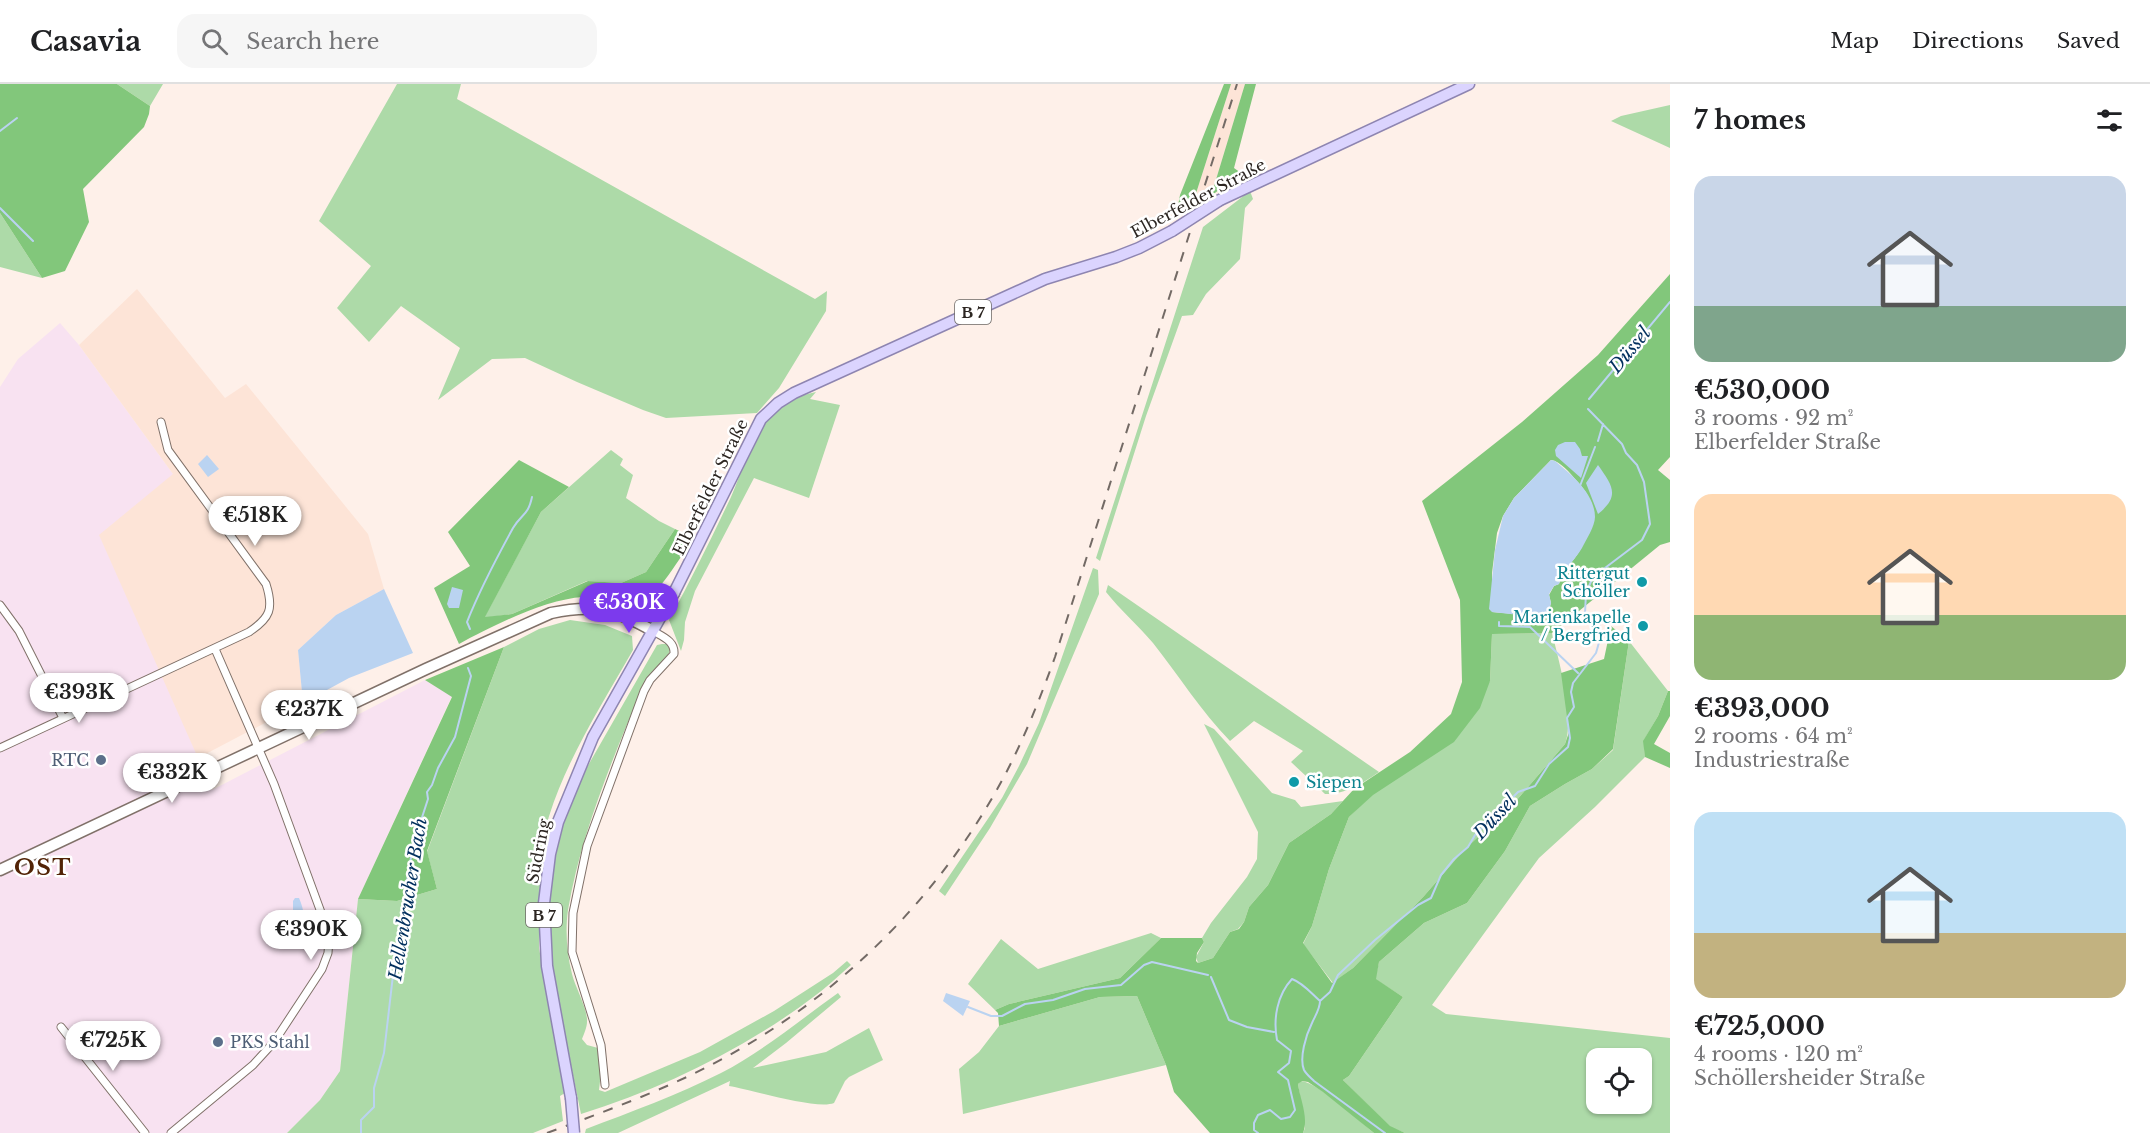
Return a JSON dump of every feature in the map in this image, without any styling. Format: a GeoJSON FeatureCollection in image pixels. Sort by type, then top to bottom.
{"type":"FeatureCollection","features":[{"type":"Feature","properties":{"kind":"main road","name":"Elberfelder Straße"},"geometry":{"type":"LineString","coordinates":[[653,631],[758,424],[778,402],[1045,279],[1139,248],[1172,231],[1220,200],[1469,84]]}},
{"type":"Feature","properties":{"kind":"main road","name":"Südring"},"geometry":{"type":"LineString","coordinates":[[574,1133],[571,1098],[547,966],[544,903],[550,854],[568,794],[593,737],[653,631]]}},
{"type":"Feature","properties":{"kind":"street"},"geometry":{"type":"LineString","coordinates":[[0,748],[63,717],[215,649],[249,632],[268,616],[270,606],[266,584],[168,450],[161,422]]}},
{"type":"Feature","properties":{"kind":"street"},"geometry":{"type":"LineString","coordinates":[[0,870],[551,613],[586,608],[618,613],[635,612],[647,609],[674,593]]}},
{"type":"Feature","properties":{"kind":"street"},"geometry":{"type":"LineString","coordinates":[[0,605],[19,630],[63,717]]}},
{"type":"Feature","properties":{"kind":"street"},"geometry":{"type":"LineString","coordinates":[[604,1085],[601,1045],[575,967],[571,939],[579,879],[586,846],[644,691],[650,680],[674,654],[671,642],[618,613]]}},
{"type":"Feature","properties":{"kind":"street"},"geometry":{"type":"LineString","coordinates":[[171,1133],[253,1065],[274,1042],[322,969],[328,953],[329,939],[326,926],[287,816],[260,748],[215,649]]}},
{"type":"Feature","properties":{"kind":"street"},"geometry":{"type":"LineString","coordinates":[[61,1027],[145,1133]]}},
{"type":"Feature","properties":{"kind":"shaded area"},"geometry":{"type":"Polygon","coordinates":[[[1231,84],[1245,84],[1211,196],[1191,209],[1231,84]]]}},
{"type":"Feature","properties":{"kind":"shaded area"},"geometry":{"type":"Polygon","coordinates":[[[137,289],[225,398],[246,384],[368,534],[384,589],[336,615],[298,650],[303,703],[198,758],[99,535],[173,474],[79,345],[137,289]]]}},
{"type":"Feature","properties":{"kind":"shaded area"},"geometry":{"type":"Polygon","coordinates":[[[60,323],[79,345],[173,474],[190,738],[212,790],[425,680],[452,696],[358,899],[340,1071],[320,1100],[287,1133],[0,1133],[0,387],[18,359],[60,323]]]}},
{"type":"Feature","properties":{"kind":"green space"},"geometry":{"type":"Polygon","coordinates":[[[0,84],[117,84],[150,106],[144,127],[83,189],[89,222],[65,271],[42,278],[0,213],[0,84]]]}},
{"type":"Feature","properties":{"kind":"green space"},"geometry":{"type":"Polygon","coordinates":[[[117,84],[163,84],[150,106],[117,84]]]}},
{"type":"Feature","properties":{"kind":"green space"},"geometry":{"type":"Polygon","coordinates":[[[397,84],[461,84],[457,99],[815,299],[827,291],[826,311],[779,388],[757,413],[666,418],[525,358],[492,359],[438,400],[460,348],[401,306],[369,342],[337,308],[371,266],[319,221],[397,84]]]}},
{"type":"Feature","properties":{"kind":"green space"},"geometry":{"type":"Polygon","coordinates":[[[1224,84],[1231,84],[1191,209],[1176,216],[1180,195],[1224,84]]]}},
{"type":"Feature","properties":{"kind":"green space"},"geometry":{"type":"Polygon","coordinates":[[[1245,84],[1256,84],[1234,168],[1241,173],[1211,196],[1245,84]]]}},
{"type":"Feature","properties":{"kind":"green space"},"geometry":{"type":"Polygon","coordinates":[[[1670,105],[1670,148],[1611,121],[1621,116],[1670,105]]]}},
{"type":"Feature","properties":{"kind":"green space"},"geometry":{"type":"Polygon","coordinates":[[[1250,191],[1253,199],[1245,208],[1240,259],[1206,294],[1193,315],[1182,316],[1146,416],[1100,561],[1096,558],[1203,227],[1250,191]]]}},
{"type":"Feature","properties":{"kind":"green space"},"geometry":{"type":"Polygon","coordinates":[[[0,213],[42,278],[0,267],[0,213]]]}},
{"type":"Feature","properties":{"kind":"green space"},"geometry":{"type":"Polygon","coordinates":[[[1670,274],[1670,457],[1658,470],[1670,480],[1670,542],[1660,545],[1552,633],[1492,634],[1490,681],[1480,708],[1454,742],[1373,795],[1349,817],[1329,869],[1312,926],[1303,943],[1332,983],[1353,968],[1424,896],[1462,852],[1516,801],[1565,744],[1569,732],[1561,673],[1604,659],[1611,626],[1629,641],[1613,749],[1592,769],[1530,806],[1505,851],[1467,903],[1424,923],[1379,962],[1376,979],[1403,997],[1349,1076],[1343,1080],[1390,1126],[1405,1133],[1374,1133],[1323,1092],[1308,1082],[1302,1081],[1298,1084],[1305,1115],[1303,1133],[1210,1133],[1174,1092],[1166,1065],[1137,996],[1100,997],[999,1026],[998,1013],[995,1010],[1009,1004],[1120,978],[1161,938],[1202,938],[1204,942],[1197,953],[1196,961],[1198,963],[1213,958],[1230,932],[1239,929],[1244,922],[1249,907],[1268,885],[1289,843],[1331,814],[1354,789],[1410,752],[1451,714],[1462,682],[1460,600],[1422,501],[1522,422],[1598,355],[1670,274]],[[1551,460],[1514,498],[1503,516],[1497,533],[1492,573],[1492,612],[1547,617],[1551,603],[1549,595],[1554,586],[1559,584],[1583,544],[1591,515],[1591,503],[1571,474],[1551,460]]]}},
{"type":"Feature","properties":{"kind":"green space"},"geometry":{"type":"Polygon","coordinates":[[[816,392],[810,399],[840,405],[809,498],[754,478],[695,591],[685,622],[681,651],[669,620],[731,497],[757,436],[779,408],[803,395],[816,392]]]}},
{"type":"Feature","properties":{"kind":"green space"},"geometry":{"type":"Polygon","coordinates":[[[611,450],[623,459],[620,465],[633,475],[626,498],[675,529],[646,572],[621,583],[587,581],[512,614],[484,618],[541,512],[611,450]]]}},
{"type":"Feature","properties":{"kind":"green space"},"geometry":{"type":"Polygon","coordinates":[[[519,460],[569,487],[541,512],[485,617],[512,614],[588,581],[621,583],[646,572],[675,529],[694,538],[661,585],[646,601],[638,605],[617,605],[590,597],[568,599],[520,614],[459,644],[434,588],[470,566],[448,532],[519,460]]]}},
{"type":"Feature","properties":{"kind":"green space"},"geometry":{"type":"Polygon","coordinates":[[[1093,568],[1098,570],[1099,594],[1027,764],[990,828],[945,896],[939,891],[1002,798],[1039,723],[1093,568]]]}},
{"type":"Feature","properties":{"kind":"green space"},"geometry":{"type":"Polygon","coordinates":[[[1108,585],[1379,772],[1347,790],[1325,794],[1291,762],[1303,751],[1254,721],[1230,741],[1200,706],[1153,643],[1106,592],[1108,585]]]}},
{"type":"Feature","properties":{"kind":"green space"},"geometry":{"type":"Polygon","coordinates":[[[570,620],[605,625],[632,636],[633,650],[574,756],[550,813],[542,842],[538,871],[542,877],[539,948],[565,1093],[560,1096],[563,1121],[533,1133],[287,1133],[320,1100],[340,1071],[358,899],[397,901],[437,889],[427,852],[504,647],[539,629],[570,620]]]}},
{"type":"Feature","properties":{"kind":"green space"},"geometry":{"type":"Polygon","coordinates":[[[1552,633],[1567,705],[1568,733],[1565,744],[1516,801],[1462,852],[1424,896],[1353,968],[1333,983],[1303,944],[1312,926],[1329,869],[1349,817],[1490,681],[1492,634],[1552,633]]]}},
{"type":"Feature","properties":{"kind":"green space"},"geometry":{"type":"Polygon","coordinates":[[[1629,641],[1668,691],[1658,716],[1644,740],[1645,757],[1539,858],[1432,1005],[1446,1014],[1670,1038],[1670,1133],[1405,1133],[1390,1127],[1343,1080],[1349,1076],[1403,997],[1375,979],[1379,962],[1424,923],[1467,903],[1505,851],[1530,806],[1592,769],[1613,750],[1629,641]]]}},
{"type":"Feature","properties":{"kind":"green space"},"geometry":{"type":"Polygon","coordinates":[[[667,644],[670,650],[643,686],[610,768],[581,853],[568,910],[569,959],[587,1017],[582,1039],[587,1045],[598,1048],[601,1073],[599,1090],[605,1092],[700,1052],[774,1011],[833,973],[847,961],[851,965],[786,1017],[730,1051],[672,1080],[581,1114],[552,974],[549,912],[554,855],[562,821],[574,790],[657,645],[667,644]]]}},
{"type":"Feature","properties":{"kind":"green space"},"geometry":{"type":"Polygon","coordinates":[[[504,647],[427,851],[437,889],[397,901],[358,899],[452,697],[425,680],[504,647]]]}},
{"type":"Feature","properties":{"kind":"green space"},"geometry":{"type":"Polygon","coordinates":[[[1668,691],[1670,691],[1670,716],[1654,744],[1670,753],[1670,768],[1645,757],[1643,741],[1658,716],[1668,691]]]}},
{"type":"Feature","properties":{"kind":"green space"},"geometry":{"type":"Polygon","coordinates":[[[1204,724],[1214,729],[1272,793],[1295,800],[1301,807],[1343,801],[1331,814],[1289,843],[1268,885],[1249,907],[1244,922],[1238,929],[1230,932],[1213,958],[1198,963],[1196,957],[1204,942],[1202,938],[1247,877],[1257,859],[1258,832],[1204,724]]]}},
{"type":"Feature","properties":{"kind":"green space"},"geometry":{"type":"Polygon","coordinates":[[[1151,933],[1161,938],[1120,978],[1009,1004],[995,1010],[968,984],[1001,939],[1038,969],[1151,933]]]}},
{"type":"Feature","properties":{"kind":"green space"},"geometry":{"type":"Polygon","coordinates":[[[838,993],[841,997],[753,1068],[826,1052],[869,1028],[883,1060],[849,1077],[834,1103],[814,1104],[784,1099],[729,1086],[730,1081],[618,1133],[585,1133],[586,1129],[671,1096],[736,1065],[838,993]]]}},
{"type":"Feature","properties":{"kind":"green space"},"geometry":{"type":"Polygon","coordinates":[[[1137,996],[1166,1065],[963,1114],[959,1069],[979,1052],[999,1026],[1100,997],[1137,996]]]}},
{"type":"Feature","properties":{"kind":"green space"},"geometry":{"type":"Polygon","coordinates":[[[1301,1081],[1309,1083],[1328,1095],[1374,1133],[1303,1133],[1305,1128],[1298,1084],[1301,1081]]]}},
{"type":"Feature","properties":{"kind":"water"},"geometry":{"type":"Polygon","coordinates":[[[1575,442],[1582,456],[1588,456],[1581,478],[1556,456],[1555,450],[1558,445],[1575,442]]]}},
{"type":"Feature","properties":{"kind":"water"},"geometry":{"type":"Polygon","coordinates":[[[207,455],[219,469],[208,477],[198,464],[207,455]]]}},
{"type":"Feature","properties":{"kind":"water"},"geometry":{"type":"Polygon","coordinates":[[[1551,460],[1568,472],[1587,493],[1594,509],[1595,521],[1592,529],[1559,584],[1554,586],[1549,594],[1551,603],[1547,618],[1492,612],[1489,609],[1495,550],[1503,516],[1514,498],[1551,460]]]}},
{"type":"Feature","properties":{"kind":"water"},"geometry":{"type":"Polygon","coordinates":[[[1598,465],[1610,485],[1612,496],[1610,502],[1598,514],[1586,483],[1598,465]]]}},
{"type":"Feature","properties":{"kind":"water"},"geometry":{"type":"Polygon","coordinates":[[[452,587],[463,590],[459,608],[449,608],[447,604],[452,587]]]}},
{"type":"Feature","properties":{"kind":"water"},"geometry":{"type":"Polygon","coordinates":[[[384,589],[413,653],[349,678],[303,703],[298,650],[336,615],[384,589]]]}},
{"type":"Feature","properties":{"kind":"water"},"geometry":{"type":"Polygon","coordinates":[[[295,898],[299,898],[302,905],[302,918],[296,923],[283,927],[282,923],[293,911],[295,898]]]}},
{"type":"Feature","properties":{"kind":"water"},"geometry":{"type":"Polygon","coordinates":[[[946,993],[970,1001],[963,1016],[943,1001],[946,993]]]}},
{"type":"Feature","properties":{"kind":"waterway"},"geometry":{"type":"LineString","coordinates":[[0,131],[17,118]]}},
{"type":"Feature","properties":{"kind":"waterway"},"geometry":{"type":"LineString","coordinates":[[0,208],[33,241]]}},
{"type":"Feature","properties":{"kind":"waterway","name":"Düssel"},"geometry":{"type":"LineString","coordinates":[[1589,399],[1670,302]]}},
{"type":"Feature","properties":{"kind":"waterway","name":"Düssel"},"geometry":{"type":"LineString","coordinates":[[1258,1133],[1254,1130],[1254,1123],[1258,1115],[1270,1110],[1281,1119],[1290,1117],[1295,1110],[1288,1080],[1278,1072],[1289,1063],[1291,1051],[1277,1040],[1276,1032],[1277,1008],[1287,985],[1292,979],[1307,988],[1320,1001],[1330,992],[1338,975],[1375,940],[1418,905],[1431,898],[1441,875],[1468,847],[1475,835],[1518,792],[1535,786],[1549,764],[1568,747],[1570,738],[1567,718],[1574,707],[1571,692],[1573,683],[1596,653],[1600,639],[1599,615],[1588,617],[1585,613],[1586,593],[1593,577],[1642,540],[1650,524],[1644,482],[1637,465],[1626,453],[1622,444],[1588,409]]}},
{"type":"Feature","properties":{"kind":"waterway"},"geometry":{"type":"LineString","coordinates":[[1598,441],[1603,424]]}},
{"type":"Feature","properties":{"kind":"waterway"},"geometry":{"type":"LineString","coordinates":[[1580,486],[1595,447]]}},
{"type":"Feature","properties":{"kind":"waterway","name":"Hellenbrucher Bach"},"geometry":{"type":"LineString","coordinates":[[470,629],[467,622],[483,586],[513,528],[529,508],[532,497]]}},
{"type":"Feature","properties":{"kind":"waterway"},"geometry":{"type":"LineString","coordinates":[[1499,622],[1499,626],[1530,627],[1578,673]]}},
{"type":"Feature","properties":{"kind":"waterway","name":"Hellenbrucher Bach"},"geometry":{"type":"LineString","coordinates":[[361,1133],[361,1120],[374,1107],[374,1088],[384,1053],[396,949],[413,845],[428,799],[427,792],[455,737],[471,676],[468,668]]}},
{"type":"Feature","properties":{"kind":"waterway"},"geometry":{"type":"LineString","coordinates":[[968,1007],[991,1016],[1002,1016],[1025,1004],[1053,1000],[1085,989],[1121,985],[1144,965],[1152,962],[1208,975]]}},
{"type":"Feature","properties":{"kind":"waterway"},"geometry":{"type":"LineString","coordinates":[[1211,977],[1229,1020],[1247,1027],[1274,1032]]}},
{"type":"Feature","properties":{"kind":"waterway"},"geometry":{"type":"LineString","coordinates":[[1320,1001],[1304,1046],[1302,1059],[1304,1070],[1314,1081],[1385,1133]]}},
{"type":"Feature","properties":{"kind":"railway"},"geometry":{"type":"LineString","coordinates":[[547,1133],[691,1075],[757,1039],[801,1009],[843,976],[918,902],[951,861],[981,817],[1021,743],[1055,657],[1237,84]]}},
{"type":"Feature","properties":{"kind":"place","name":"Rittergut Schöller"},"geometry":{"type":"Point","coordinates":[1642,582]}},
{"type":"Feature","properties":{"kind":"place","name":"Marienkapelle / Bergfried"},"geometry":{"type":"Point","coordinates":[1643,626]}},
{"type":"Feature","properties":{"kind":"place","name":"RTC"},"geometry":{"type":"Point","coordinates":[101,760]}},
{"type":"Feature","properties":{"kind":"place","name":"Siepen"},"geometry":{"type":"Point","coordinates":[1294,782]}},
{"type":"Feature","properties":{"kind":"place","name":"PKS Stahl"},"geometry":{"type":"Point","coordinates":[218,1042]}},
{"type":"Feature","properties":{"kind":"district","name":"OST"},"geometry":{"type":"Point","coordinates":[43,867]}}]}
